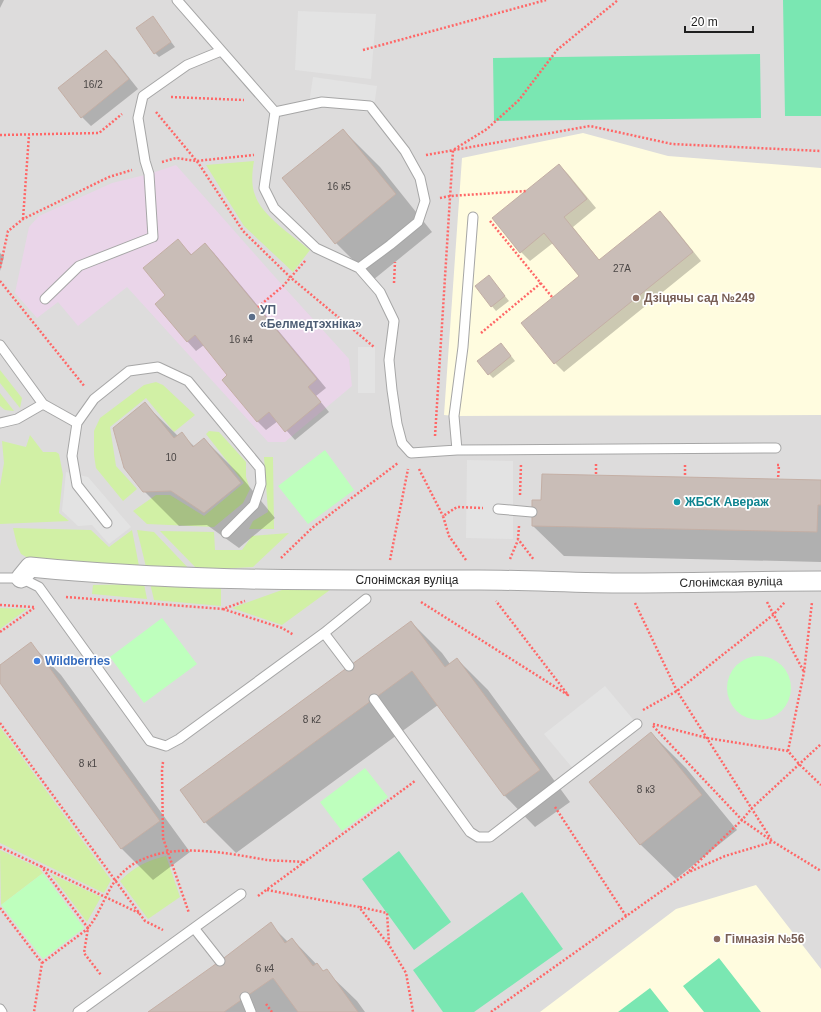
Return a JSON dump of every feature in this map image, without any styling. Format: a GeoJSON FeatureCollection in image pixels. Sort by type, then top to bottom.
{"type":"FeatureCollection","features":[{"type":"Feature","properties":{"kind":"street","name":"Слонімская вуліца"},"geometry":{"type":"LineString","coordinates":[[21,578],[30,567],[92,573],[260,579],[480,580],[625,583],[813,581]]}},
{"type":"Feature","properties":{"kind":"lane"},"geometry":{"type":"LineString","coordinates":[[177,0],[275,112]]}},
{"type":"Feature","properties":{"kind":"lane"},"geometry":{"type":"LineString","coordinates":[[46,299],[80,266],[153,237],[149,174],[146,166],[138,118],[143,96],[187,65],[221,51]]}},
{"type":"Feature","properties":{"kind":"lane"},"geometry":{"type":"LineString","coordinates":[[275,112],[322,102],[370,106],[405,151],[420,178],[425,201],[418,222],[359,268]]}},
{"type":"Feature","properties":{"kind":"lane"},"geometry":{"type":"LineString","coordinates":[[275,112],[264,188],[274,208],[316,248],[359,268],[380,292],[394,321],[389,360],[402,443],[411,453],[457,450],[776,448]]}},
{"type":"Feature","properties":{"kind":"lane"},"geometry":{"type":"LineString","coordinates":[[457,450],[454,416],[463,347],[473,217]]}},
{"type":"Feature","properties":{"kind":"lane"},"geometry":{"type":"LineString","coordinates":[[0,345],[43,404],[77,423]]}},
{"type":"Feature","properties":{"kind":"lane"},"geometry":{"type":"LineString","coordinates":[[107,523],[77,485],[72,456],[77,423],[94,399],[129,372],[158,367],[188,381],[260,468],[261,484],[254,505],[226,533]]}},
{"type":"Feature","properties":{"kind":"lane"},"geometry":{"type":"LineString","coordinates":[[0,423],[17,419],[43,404]]}},
{"type":"Feature","properties":{"kind":"lane"},"geometry":{"type":"LineString","coordinates":[[498,509],[532,512]]}},
{"type":"Feature","properties":{"kind":"lane"},"geometry":{"type":"LineString","coordinates":[[0,578],[21,578],[39,587],[150,741],[166,746],[179,739],[324,633],[366,599]]}},
{"type":"Feature","properties":{"kind":"lane"},"geometry":{"type":"LineString","coordinates":[[324,633],[349,666]]}},
{"type":"Feature","properties":{"kind":"lane"},"geometry":{"type":"LineString","coordinates":[[374,699],[470,832],[478,838],[490,837],[637,724]]}},
{"type":"Feature","properties":{"kind":"lane"},"geometry":{"type":"LineString","coordinates":[[78,1012],[241,894]]}},
{"type":"Feature","properties":{"kind":"lane"},"geometry":{"type":"LineString","coordinates":[[194,928],[220,961]]}},
{"type":"Feature","properties":{"kind":"lane"},"geometry":{"type":"LineString","coordinates":[[245,997],[251,1012]]}},
{"type":"Feature","properties":{"kind":"path"},"geometry":{"type":"LineString","coordinates":[[363,50],[546,0]]}},
{"type":"Feature","properties":{"kind":"path"},"geometry":{"type":"LineString","coordinates":[[452,150],[487,130],[519,100],[557,50],[618,0]]}},
{"type":"Feature","properties":{"kind":"path"},"geometry":{"type":"LineString","coordinates":[[143,96],[196,161],[243,231],[290,277],[389,360]]}},
{"type":"Feature","properties":{"kind":"path"},"geometry":{"type":"LineString","coordinates":[[409,158],[590,126],[672,144],[821,150]]}},
{"type":"Feature","properties":{"kind":"path"},"geometry":{"type":"LineString","coordinates":[[23,219],[29,134]]}},
{"type":"Feature","properties":{"kind":"path"},"geometry":{"type":"LineString","coordinates":[[434,451],[452,150]]}},
{"type":"Feature","properties":{"kind":"path"},"geometry":{"type":"LineString","coordinates":[[0,268],[8,231],[23,219],[109,177],[176,158],[196,161],[268,153]]}},
{"type":"Feature","properties":{"kind":"path"},"geometry":{"type":"LineString","coordinates":[[425,201],[450,196],[526,191]]}},
{"type":"Feature","properties":{"kind":"path"},"geometry":{"type":"LineString","coordinates":[[488,219],[552,297]]}},
{"type":"Feature","properties":{"kind":"path"},"geometry":{"type":"LineString","coordinates":[[394,285],[395,241]]}},
{"type":"Feature","properties":{"kind":"path"},"geometry":{"type":"LineString","coordinates":[[258,307],[283,286],[316,248]]}},
{"type":"Feature","properties":{"kind":"path"},"geometry":{"type":"LineString","coordinates":[[0,281],[94,399]]}},
{"type":"Feature","properties":{"kind":"path"},"geometry":{"type":"LineString","coordinates":[[463,347],[541,283]]}},
{"type":"Feature","properties":{"kind":"path"},"geometry":{"type":"LineString","coordinates":[[411,453],[443,516],[449,536],[480,580],[568,695],[420,602]]}},
{"type":"Feature","properties":{"kind":"path"},"geometry":{"type":"LineString","coordinates":[[260,579],[312,528],[411,453]]}},
{"type":"Feature","properties":{"kind":"path"},"geometry":{"type":"LineString","coordinates":[[386,580],[411,453]]}},
{"type":"Feature","properties":{"kind":"path"},"geometry":{"type":"LineString","coordinates":[[596,464],[596,475]]}},
{"type":"Feature","properties":{"kind":"path"},"geometry":{"type":"LineString","coordinates":[[685,464],[685,477]]}},
{"type":"Feature","properties":{"kind":"path"},"geometry":{"type":"LineString","coordinates":[[443,516],[456,507],[498,509]]}},
{"type":"Feature","properties":{"kind":"path"},"geometry":{"type":"LineString","coordinates":[[757,581],[773,615],[804,672]]}},
{"type":"Feature","properties":{"kind":"path"},"geometry":{"type":"LineString","coordinates":[[813,581],[773,615],[677,691],[637,714],[651,724],[742,820],[772,841],[821,870]]}},
{"type":"Feature","properties":{"kind":"path"},"geometry":{"type":"LineString","coordinates":[[788,751],[804,672],[813,581]]}},
{"type":"Feature","properties":{"kind":"path"},"geometry":{"type":"LineString","coordinates":[[625,583],[677,691],[772,841]]}},
{"type":"Feature","properties":{"kind":"path"},"geometry":{"type":"LineString","coordinates":[[49,601],[59,596],[223,609],[282,628],[309,643]]}},
{"type":"Feature","properties":{"kind":"path"},"geometry":{"type":"LineString","coordinates":[[223,609],[252,598]]}},
{"type":"Feature","properties":{"kind":"path"},"geometry":{"type":"LineString","coordinates":[[0,605],[35,607],[0,632]]}},
{"type":"Feature","properties":{"kind":"path"},"geometry":{"type":"LineString","coordinates":[[0,723],[146,921]]}},
{"type":"Feature","properties":{"kind":"path"},"geometry":{"type":"LineString","coordinates":[[637,724],[651,724],[707,738],[788,751],[821,785]]}},
{"type":"Feature","properties":{"kind":"path"},"geometry":{"type":"LineString","coordinates":[[491,1012],[687,873],[742,820],[752,808],[821,744]]}},
{"type":"Feature","properties":{"kind":"path"},"geometry":{"type":"LineString","coordinates":[[166,746],[162,770],[163,838],[194,928]]}},
{"type":"Feature","properties":{"kind":"path"},"geometry":{"type":"LineString","coordinates":[[254,899],[427,773]]}},
{"type":"Feature","properties":{"kind":"path"},"geometry":{"type":"LineString","coordinates":[[547,794],[626,916]]}},
{"type":"Feature","properties":{"kind":"path"},"geometry":{"type":"LineString","coordinates":[[687,873],[725,856],[772,841]]}},
{"type":"Feature","properties":{"kind":"path"},"geometry":{"type":"LineString","coordinates":[[0,847],[139,913]]}},
{"type":"Feature","properties":{"kind":"path"},"geometry":{"type":"LineString","coordinates":[[111,989],[84,953],[88,928],[116,880],[126,870],[153,855],[168,852],[205,851],[240,854],[268,860],[304,862]]}},
{"type":"Feature","properties":{"kind":"path"},"geometry":{"type":"LineString","coordinates":[[41,866],[88,928]]}},
{"type":"Feature","properties":{"kind":"path"},"geometry":{"type":"LineString","coordinates":[[266,890],[387,913],[389,945]]}},
{"type":"Feature","properties":{"kind":"path"},"geometry":{"type":"LineString","coordinates":[[359,907],[389,945],[406,973],[413,1012]]}},
{"type":"Feature","properties":{"kind":"path"},"geometry":{"type":"LineString","coordinates":[[0,908],[42,963]]}},
{"type":"Feature","properties":{"kind":"path"},"geometry":{"type":"LineString","coordinates":[[34,1012],[42,963],[88,928]]}},
{"type":"Feature","properties":{"kind":"shaded area"},"geometry":{"type":"Polygon","coordinates":[[[0,0],[821,0],[821,1012],[0,1012],[0,0]]]}},
{"type":"Feature","properties":{"kind":"shaded area"},"geometry":{"type":"Polygon","coordinates":[[[298,11],[376,14],[371,79],[295,70],[298,11]]]}},
{"type":"Feature","properties":{"kind":"shaded area"},"geometry":{"type":"Polygon","coordinates":[[[313,77],[377,86],[373,113],[309,104],[313,77]]]}},
{"type":"Feature","properties":{"kind":"shaded area","name":"Дзіцячы сад №249"},"geometry":{"type":"Polygon","coordinates":[[[583,133],[668,156],[821,168],[821,415],[444,415],[462,158],[583,133]]]}},
{"type":"Feature","properties":{"kind":"shaded area","name":"УП «Белмедтэхніка»"},"geometry":{"type":"Polygon","coordinates":[[[176,165],[349,359],[352,386],[285,442],[268,442],[127,287],[78,326],[58,302],[37,318],[15,293],[29,227],[39,216],[112,183],[149,174],[176,165]]]}},
{"type":"Feature","properties":{"kind":"shaded area"},"geometry":{"type":"Polygon","coordinates":[[[358,347],[375,347],[375,393],[358,393],[358,347]]]}},
{"type":"Feature","properties":{"kind":"shaded area"},"geometry":{"type":"Polygon","coordinates":[[[467,460],[513,461],[513,539],[466,538],[467,460]]]}},
{"type":"Feature","properties":{"kind":"shaded area"},"geometry":{"type":"Polygon","coordinates":[[[66,472],[88,477],[131,527],[109,544],[92,525],[78,526],[62,511],[66,472]]]}},
{"type":"Feature","properties":{"kind":"shaded area"},"geometry":{"type":"Polygon","coordinates":[[[605,686],[637,724],[575,771],[544,734],[605,686]]]}},
{"type":"Feature","properties":{"kind":"shaded area","name":"Гімназія №56"},"geometry":{"type":"Polygon","coordinates":[[[756,885],[821,969],[821,1012],[540,1012],[676,909],[756,885]]]}},
{"type":"Feature","properties":{"kind":"green space"},"geometry":{"type":"Polygon","coordinates":[[[783,0],[821,0],[821,116],[785,116],[783,0]]]}},
{"type":"Feature","properties":{"kind":"green space"},"geometry":{"type":"Polygon","coordinates":[[[760,54],[761,118],[494,121],[493,58],[760,54]]]}},
{"type":"Feature","properties":{"kind":"green space"},"geometry":{"type":"Polygon","coordinates":[[[254,161],[252,183],[258,203],[271,218],[310,250],[293,272],[244,226],[206,165],[254,161]]]}},
{"type":"Feature","properties":{"kind":"green space"},"geometry":{"type":"Polygon","coordinates":[[[0,370],[22,398],[20,408],[0,383],[0,370]]]}},
{"type":"Feature","properties":{"kind":"green space"},"geometry":{"type":"Polygon","coordinates":[[[156,382],[163,385],[195,415],[174,432],[146,398],[110,427],[116,466],[137,489],[123,501],[96,468],[94,455],[94,431],[100,418],[144,385],[156,382]]]}},
{"type":"Feature","properties":{"kind":"green space"},"geometry":{"type":"Polygon","coordinates":[[[0,393],[14,411],[5,410],[0,406],[0,393]]]}},
{"type":"Feature","properties":{"kind":"green space"},"geometry":{"type":"Polygon","coordinates":[[[209,431],[219,432],[246,462],[246,477],[250,489],[243,503],[214,527],[147,524],[133,511],[156,495],[170,495],[204,516],[244,483],[206,434],[209,431]]]}},
{"type":"Feature","properties":{"kind":"green space"},"geometry":{"type":"Polygon","coordinates":[[[30,435],[43,452],[56,452],[59,454],[63,475],[59,513],[69,521],[0,524],[0,486],[4,463],[2,441],[26,447],[30,435]]]}},
{"type":"Feature","properties":{"kind":"green space"},"geometry":{"type":"Polygon","coordinates":[[[325,450],[354,490],[308,524],[278,486],[325,450]]]}},
{"type":"Feature","properties":{"kind":"green space"},"geometry":{"type":"Polygon","coordinates":[[[264,457],[273,457],[274,529],[249,529],[253,521],[268,512],[264,457]]]}},
{"type":"Feature","properties":{"kind":"green space"},"geometry":{"type":"Polygon","coordinates":[[[13,528],[91,530],[109,547],[132,530],[140,571],[35,562],[21,554],[13,528]]]}},
{"type":"Feature","properties":{"kind":"green space"},"geometry":{"type":"Polygon","coordinates":[[[137,530],[154,532],[193,573],[147,571],[137,530]]]}},
{"type":"Feature","properties":{"kind":"green space"},"geometry":{"type":"Polygon","coordinates":[[[160,531],[214,532],[215,550],[242,550],[252,536],[289,533],[253,567],[198,570],[160,531]]]}},
{"type":"Feature","properties":{"kind":"green space"},"geometry":{"type":"Polygon","coordinates":[[[150,583],[221,583],[221,606],[154,600],[150,583]]]}},
{"type":"Feature","properties":{"kind":"green space"},"geometry":{"type":"Polygon","coordinates":[[[144,584],[147,599],[92,594],[93,585],[144,584]]]}},
{"type":"Feature","properties":{"kind":"green space"},"geometry":{"type":"Polygon","coordinates":[[[293,586],[334,587],[282,625],[232,608],[293,586]]]}},
{"type":"Feature","properties":{"kind":"green space"},"geometry":{"type":"Polygon","coordinates":[[[0,608],[27,609],[0,629],[0,608]]]}},
{"type":"Feature","properties":{"kind":"green space"},"geometry":{"type":"Polygon","coordinates":[[[162,618],[197,664],[144,703],[110,657],[162,618]]]}},
{"type":"Feature","properties":{"kind":"green space"},"geometry":{"type":"Polygon","coordinates":[[[753,656],[765,656],[782,665],[789,676],[791,688],[789,700],[782,711],[765,720],[753,720],[741,715],[732,706],[727,694],[727,682],[732,670],[741,661],[753,656]]]}},
{"type":"Feature","properties":{"kind":"green space"},"geometry":{"type":"Polygon","coordinates":[[[0,727],[111,880],[104,893],[0,843],[0,727]]]}},
{"type":"Feature","properties":{"kind":"green space"},"geometry":{"type":"Polygon","coordinates":[[[365,768],[388,797],[342,831],[320,802],[365,768]]]}},
{"type":"Feature","properties":{"kind":"green space"},"geometry":{"type":"Polygon","coordinates":[[[0,850],[39,868],[43,873],[1,905],[0,850]]]}},
{"type":"Feature","properties":{"kind":"green space"},"geometry":{"type":"Polygon","coordinates":[[[399,851],[451,922],[414,950],[362,879],[399,851]]]}},
{"type":"Feature","properties":{"kind":"green space"},"geometry":{"type":"Polygon","coordinates":[[[166,856],[180,897],[148,919],[120,881],[142,865],[166,856]]]}},
{"type":"Feature","properties":{"kind":"green space"},"geometry":{"type":"Polygon","coordinates":[[[43,873],[84,928],[43,959],[1,905],[43,873]]]}},
{"type":"Feature","properties":{"kind":"green space"},"geometry":{"type":"Polygon","coordinates":[[[51,874],[101,897],[87,922],[51,874]]]}},
{"type":"Feature","properties":{"kind":"green space"},"geometry":{"type":"Polygon","coordinates":[[[522,892],[563,949],[474,1012],[443,1012],[413,970],[522,892]]]}},
{"type":"Feature","properties":{"kind":"green space"},"geometry":{"type":"Polygon","coordinates":[[[719,958],[761,1012],[704,1012],[683,986],[719,958]]]}},
{"type":"Feature","properties":{"kind":"green space"},"geometry":{"type":"Polygon","coordinates":[[[650,988],[669,1012],[618,1012],[650,988]]]}},
{"type":"Feature","properties":{"kind":"building"},"geometry":{"type":"Polygon","coordinates":[[[153,16],[171,42],[154,54],[136,28],[153,16]]]}},
{"type":"Feature","properties":{"kind":"building"},"geometry":{"type":"Polygon","coordinates":[[[106,50],[129,79],[81,118],[58,88],[106,50]]]}},
{"type":"Feature","properties":{"kind":"building"},"geometry":{"type":"Polygon","coordinates":[[[343,129],[396,194],[335,244],[282,178],[343,129]]]}},
{"type":"Feature","properties":{"kind":"building"},"geometry":{"type":"Polygon","coordinates":[[[559,164],[587,199],[564,217],[599,260],[660,211],[693,252],[554,364],[521,323],[579,276],[544,233],[520,253],[492,218],[559,164]]]}},
{"type":"Feature","properties":{"kind":"building"},"geometry":{"type":"Polygon","coordinates":[[[178,239],[191,255],[205,243],[317,379],[308,387],[321,402],[285,432],[269,412],[257,422],[222,380],[227,375],[195,335],[187,342],[155,304],[165,295],[143,268],[178,239]]]}},
{"type":"Feature","properties":{"kind":"building"},"geometry":{"type":"Polygon","coordinates":[[[489,275],[505,296],[491,307],[475,286],[489,275]]]}},
{"type":"Feature","properties":{"kind":"building"},"geometry":{"type":"Polygon","coordinates":[[[501,343],[511,356],[488,375],[477,361],[501,343]]]}},
{"type":"Feature","properties":{"kind":"building"},"geometry":{"type":"Polygon","coordinates":[[[145,402],[174,438],[182,432],[193,447],[204,438],[241,483],[204,513],[171,491],[143,492],[124,468],[113,428],[145,402]]]}},
{"type":"Feature","properties":{"kind":"building","name":"ЖБСК Авераж"},"geometry":{"type":"Polygon","coordinates":[[[542,474],[821,480],[821,505],[818,505],[817,532],[532,526],[532,500],[541,500],[542,474]]]}},
{"type":"Feature","properties":{"kind":"building"},"geometry":{"type":"Polygon","coordinates":[[[411,621],[445,667],[457,658],[540,770],[504,796],[412,671],[204,823],[180,790],[411,621]]]}},
{"type":"Feature","properties":{"kind":"building"},"geometry":{"type":"Polygon","coordinates":[[[31,642],[160,821],[121,849],[0,683],[0,665],[31,642]]]}},
{"type":"Feature","properties":{"kind":"building"},"geometry":{"type":"Polygon","coordinates":[[[651,732],[702,795],[640,845],[589,782],[651,732]]]}},
{"type":"Feature","properties":{"kind":"building"},"geometry":{"type":"Polygon","coordinates":[[[271,922],[285,943],[292,938],[313,966],[317,963],[323,971],[327,969],[358,1012],[298,1012],[273,978],[224,1012],[148,1012],[220,961],[271,922]]]}},
{"type":"Feature","properties":{"kind":"place","name":"Дзіцячы сад №249"},"geometry":{"type":"Point","coordinates":[636,298]}},
{"type":"Feature","properties":{"kind":"place","name":"УП «Белмедтэхніка»"},"geometry":{"type":"Point","coordinates":[252,317]}},
{"type":"Feature","properties":{"kind":"place","name":"ЖБСК Авераж"},"geometry":{"type":"Point","coordinates":[677,502]}},
{"type":"Feature","properties":{"kind":"place","name":"Wildberries"},"geometry":{"type":"Point","coordinates":[37,661]}},
{"type":"Feature","properties":{"kind":"place","name":"Гімназія №56"},"geometry":{"type":"Point","coordinates":[717,939]}}]}
